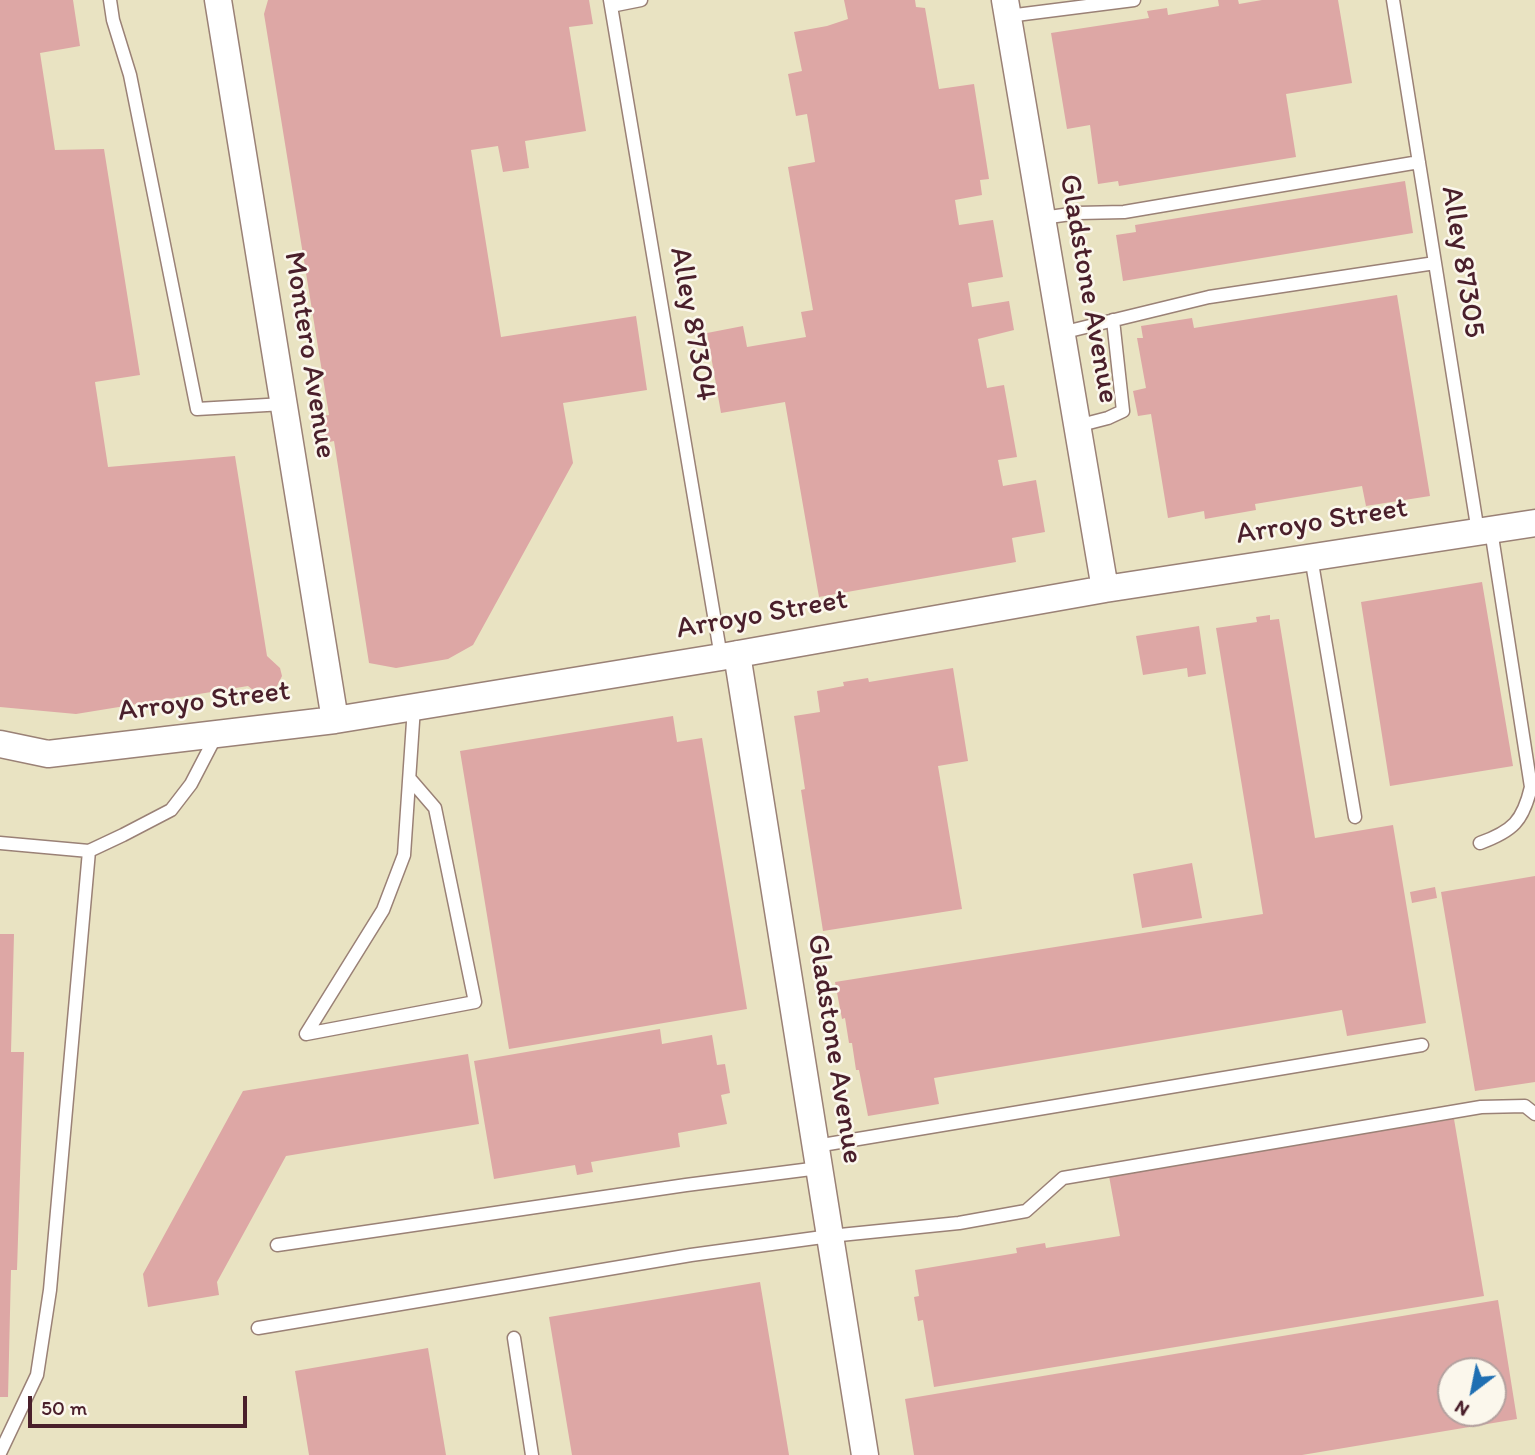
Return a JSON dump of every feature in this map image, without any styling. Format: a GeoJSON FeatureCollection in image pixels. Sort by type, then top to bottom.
{"type":"FeatureCollection","features":[{"type":"Feature","properties":{"kind":"street","name":"Montero Avenue"},"geometry":{"type":"LineString","coordinates":[[218,0],[335,720]]}},
{"type":"Feature","properties":{"kind":"street","name":"Gladstone Avenue"},"geometry":{"type":"LineString","coordinates":[[1006,8],[1105,589]]}},
{"type":"Feature","properties":{"kind":"street","name":"Arroyo Street"},"geometry":{"type":"LineString","coordinates":[[0,744],[48,754],[335,720],[1105,589],[1535,523]]}},
{"type":"Feature","properties":{"kind":"street","name":"Gladstone Avenue"},"geometry":{"type":"LineString","coordinates":[[729,655],[817,1157],[865,1455]]}},
{"type":"Feature","properties":{"kind":"lane"},"geometry":{"type":"LineString","coordinates":[[110,0],[113,20],[130,75],[197,410],[284,404]]}},
{"type":"Feature","properties":{"kind":"lane"},"geometry":{"type":"LineString","coordinates":[[611,3],[642,0]]}},
{"type":"Feature","properties":{"kind":"lane"},"geometry":{"type":"LineString","coordinates":[[1006,8],[1134,0]]}},
{"type":"Feature","properties":{"kind":"lane","name":"Alley 87305"},"geometry":{"type":"LineString","coordinates":[[1393,0],[1435,263],[1531,787],[1518,822],[1503,834],[1480,843]]}},
{"type":"Feature","properties":{"kind":"lane","name":"Alley 87304"},"geometry":{"type":"LineString","coordinates":[[611,3],[729,655]]}},
{"type":"Feature","properties":{"kind":"lane"},"geometry":{"type":"LineString","coordinates":[[1042,218],[1078,213],[1124,212],[1419,162]]}},
{"type":"Feature","properties":{"kind":"lane"},"geometry":{"type":"LineString","coordinates":[[1061,333],[1209,297],[1435,263]]}},
{"type":"Feature","properties":{"kind":"lane"},"geometry":{"type":"LineString","coordinates":[[1077,426],[1123,411],[1113,320]]}},
{"type":"Feature","properties":{"kind":"lane"},"geometry":{"type":"LineString","coordinates":[[1311,557],[1355,817]]}},
{"type":"Feature","properties":{"kind":"lane"},"geometry":{"type":"LineString","coordinates":[[410,779],[435,808],[475,1002],[306,1034],[383,910],[404,855],[414,707]]}},
{"type":"Feature","properties":{"kind":"lane"},"geometry":{"type":"LineString","coordinates":[[0,843],[89,851],[172,810],[191,784],[217,734]]}},
{"type":"Feature","properties":{"kind":"lane"},"geometry":{"type":"LineString","coordinates":[[0,1453],[37,1375],[50,1290],[89,851]]}},
{"type":"Feature","properties":{"kind":"lane"},"geometry":{"type":"LineString","coordinates":[[277,1245],[672,1186],[1422,1045]]}},
{"type":"Feature","properties":{"kind":"lane"},"geometry":{"type":"LineString","coordinates":[[258,1328],[691,1255],[830,1236],[959,1223],[1026,1211],[1063,1178],[1481,1107],[1525,1105],[1535,1114]]}},
{"type":"Feature","properties":{"kind":"lane"},"geometry":{"type":"LineString","coordinates":[[514,1338],[532,1455]]}},
{"type":"Feature","properties":{"kind":"building"},"geometry":{"type":"Polygon","coordinates":[[[0,0],[73,0],[80,46],[40,53],[55,150],[104,149],[140,375],[95,382],[108,467],[235,456],[267,656],[280,668],[282,676],[277,686],[268,693],[259,695],[248,686],[76,714],[0,707],[0,0]]]}},
{"type":"Feature","properties":{"kind":"building"},"geometry":{"type":"Polygon","coordinates":[[[268,0],[589,0],[593,24],[569,27],[586,131],[525,141],[529,168],[503,172],[498,146],[471,150],[501,337],[636,316],[647,390],[563,403],[573,463],[473,645],[448,659],[396,668],[369,663],[334,441],[320,444],[316,417],[329,415],[264,14],[268,0]]]}},
{"type":"Feature","properties":{"kind":"building"},"geometry":{"type":"Polygon","coordinates":[[[844,0],[915,0],[916,7],[925,8],[939,89],[974,84],[989,179],[980,180],[982,195],[955,200],[959,225],[993,220],[1003,277],[968,283],[972,307],[1009,301],[1014,330],[978,339],[987,388],[1004,385],[1017,457],[998,460],[1003,486],[1036,480],[1045,532],[1012,538],[1016,562],[819,597],[785,402],[721,413],[707,333],[743,326],[747,347],[806,337],[801,312],[813,310],[788,167],[815,162],[807,114],[796,116],[788,74],[802,71],[794,32],[848,19],[844,0]]]}},
{"type":"Feature","properties":{"kind":"building"},"geometry":{"type":"Polygon","coordinates":[[[1218,0],[1238,0],[1239,4],[1262,0],[1338,0],[1352,83],[1286,94],[1296,157],[1119,186],[1118,181],[1098,184],[1090,125],[1067,129],[1051,33],[1149,18],[1147,11],[1167,8],[1168,15],[1219,6],[1218,0]]]}},
{"type":"Feature","properties":{"kind":"building"},"geometry":{"type":"Polygon","coordinates":[[[1405,181],[1413,233],[1123,281],[1116,235],[1136,232],[1135,225],[1405,181]]]}},
{"type":"Feature","properties":{"kind":"building"},"geometry":{"type":"Polygon","coordinates":[[[1397,295],[1430,496],[1366,506],[1362,486],[1255,504],[1256,510],[1205,519],[1204,511],[1168,518],[1151,414],[1138,416],[1133,391],[1146,388],[1137,338],[1143,338],[1141,326],[1192,318],[1194,328],[1397,295]]]}},
{"type":"Feature","properties":{"kind":"building"},"geometry":{"type":"Polygon","coordinates":[[[1482,582],[1513,766],[1390,786],[1361,602],[1482,582]]]}},
{"type":"Feature","properties":{"kind":"building"},"geometry":{"type":"Polygon","coordinates":[[[1270,615],[1270,620],[1279,619],[1315,838],[1393,825],[1426,1023],[1347,1036],[1342,1010],[934,1078],[939,1104],[868,1116],[859,1070],[856,1070],[845,1018],[842,1019],[835,982],[1263,914],[1216,628],[1257,622],[1256,617],[1270,615]]]}},
{"type":"Feature","properties":{"kind":"building"},"geometry":{"type":"Polygon","coordinates":[[[1199,626],[1206,674],[1188,677],[1187,668],[1143,675],[1136,636],[1199,626]]]}},
{"type":"Feature","properties":{"kind":"building"},"geometry":{"type":"Polygon","coordinates":[[[953,668],[968,761],[938,766],[962,909],[823,931],[801,790],[805,789],[794,716],[820,712],[817,691],[844,686],[843,682],[868,678],[869,682],[953,668]]]}},
{"type":"Feature","properties":{"kind":"building"},"geometry":{"type":"Polygon","coordinates":[[[673,716],[677,742],[702,738],[747,1009],[509,1049],[460,751],[673,716]]]}},
{"type":"Feature","properties":{"kind":"building"},"geometry":{"type":"Polygon","coordinates":[[[1192,863],[1202,918],[1142,928],[1133,874],[1192,863]]]}},
{"type":"Feature","properties":{"kind":"building"},"geometry":{"type":"Polygon","coordinates":[[[1535,876],[1535,1082],[1475,1091],[1441,892],[1535,876]]]}},
{"type":"Feature","properties":{"kind":"building"},"geometry":{"type":"Polygon","coordinates":[[[1435,887],[1437,898],[1412,903],[1410,892],[1435,887]]]}},
{"type":"Feature","properties":{"kind":"building"},"geometry":{"type":"Polygon","coordinates":[[[0,934],[14,934],[11,1052],[24,1052],[17,1270],[11,1270],[8,1397],[0,1397],[0,934]]]}},
{"type":"Feature","properties":{"kind":"building"},"geometry":{"type":"Polygon","coordinates":[[[660,1029],[662,1044],[712,1035],[717,1065],[725,1064],[730,1093],[721,1095],[727,1124],[678,1133],[680,1147],[591,1162],[593,1172],[577,1175],[575,1165],[494,1179],[474,1061],[660,1029]]]}},
{"type":"Feature","properties":{"kind":"building"},"geometry":{"type":"Polygon","coordinates":[[[468,1054],[479,1124],[286,1156],[217,1282],[219,1295],[148,1307],[143,1274],[243,1091],[468,1054]]]}},
{"type":"Feature","properties":{"kind":"building"},"geometry":{"type":"Polygon","coordinates":[[[1454,1119],[1484,1296],[934,1387],[923,1320],[918,1321],[914,1297],[919,1296],[915,1270],[1017,1253],[1016,1248],[1045,1243],[1046,1248],[1120,1236],[1109,1176],[1454,1119]]]}},
{"type":"Feature","properties":{"kind":"building"},"geometry":{"type":"Polygon","coordinates":[[[760,1282],[789,1455],[572,1455],[549,1317],[760,1282]]]}},
{"type":"Feature","properties":{"kind":"building"},"geometry":{"type":"Polygon","coordinates":[[[1498,1300],[1517,1419],[1507,1421],[1507,1357],[1437,1357],[1437,1427],[1469,1427],[1302,1455],[914,1455],[905,1399],[1498,1300]]]}},
{"type":"Feature","properties":{"kind":"building"},"geometry":{"type":"Polygon","coordinates":[[[428,1348],[446,1455],[309,1455],[295,1371],[428,1348]]]}}]}
